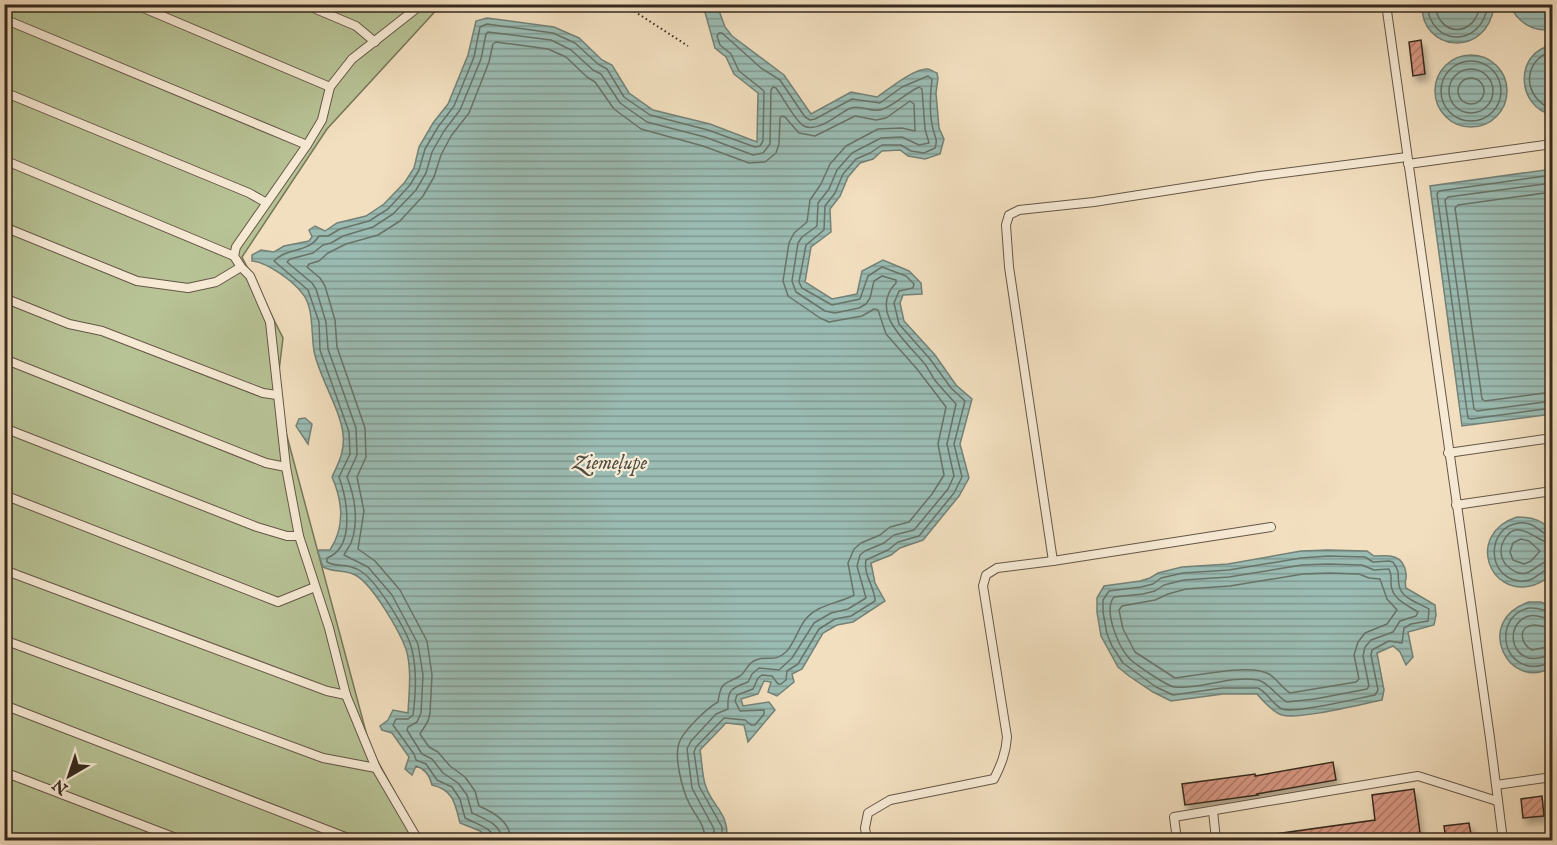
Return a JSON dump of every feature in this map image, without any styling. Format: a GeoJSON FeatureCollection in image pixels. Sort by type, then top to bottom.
{"type":"FeatureCollection","features":[{"type":"Feature","properties":{"kind":"lane"},"geometry":{"type":"LineString","coordinates":[[134,4],[330,87]]}},
{"type":"Feature","properties":{"kind":"lane"},"geometry":{"type":"LineString","coordinates":[[304,4],[356,26],[375,42]]}},
{"type":"Feature","properties":{"kind":"lane"},"geometry":{"type":"LineString","coordinates":[[234,256],[236,246],[265,202],[308,145],[322,120],[330,87],[352,59],[422,4]]}},
{"type":"Feature","properties":{"kind":"lane"},"geometry":{"type":"LineString","coordinates":[[1386,4],[1503,840]]}},
{"type":"Feature","properties":{"kind":"lane"},"geometry":{"type":"LineString","coordinates":[[4,19],[308,145]]}},
{"type":"Feature","properties":{"kind":"lane"},"geometry":{"type":"LineString","coordinates":[[4,92],[265,202]]}},
{"type":"Feature","properties":{"kind":"lane"},"geometry":{"type":"LineString","coordinates":[[1053,561],[1009,267],[1006,225],[1010,215],[1019,210],[1082,203],[1260,176],[1552,144]]}},
{"type":"Feature","properties":{"kind":"lane"},"geometry":{"type":"LineString","coordinates":[[4,160],[234,256],[250,276],[270,322],[286,467],[299,536],[329,628],[346,695],[376,768],[418,840]]}},
{"type":"Feature","properties":{"kind":"lane"},"geometry":{"type":"LineString","coordinates":[[4,226],[137,281],[188,288],[216,282],[241,267]]}},
{"type":"Feature","properties":{"kind":"lane"},"geometry":{"type":"LineString","coordinates":[[4,298],[69,324],[102,331],[263,393],[278,395]]}},
{"type":"Feature","properties":{"kind":"lane"},"geometry":{"type":"LineString","coordinates":[[4,359],[266,463],[286,467]]}},
{"type":"Feature","properties":{"kind":"lane"},"geometry":{"type":"LineString","coordinates":[[4,428],[257,527],[287,536],[299,536]]}},
{"type":"Feature","properties":{"kind":"lane"},"geometry":{"type":"LineString","coordinates":[[1448,453],[1552,438]]}},
{"type":"Feature","properties":{"kind":"lane"},"geometry":{"type":"LineString","coordinates":[[1456,505],[1552,491]]}},
{"type":"Feature","properties":{"kind":"lane"},"geometry":{"type":"LineString","coordinates":[[4,495],[278,602],[315,587]]}},
{"type":"Feature","properties":{"kind":"lane"},"geometry":{"type":"LineString","coordinates":[[867,840],[865,828],[868,813],[890,800],[994,779],[1006,750],[1007,737],[982,586],[986,575],[997,568],[1271,527]]}},
{"type":"Feature","properties":{"kind":"lane"},"geometry":{"type":"LineString","coordinates":[[4,570],[327,691],[346,695]]}},
{"type":"Feature","properties":{"kind":"lane"},"geometry":{"type":"LineString","coordinates":[[4,640],[323,759],[376,768]]}},
{"type":"Feature","properties":{"kind":"lane"},"geometry":{"type":"LineString","coordinates":[[4,705],[353,840]]}},
{"type":"Feature","properties":{"kind":"lane"},"geometry":{"type":"LineString","coordinates":[[4,772],[181,840]]}},
{"type":"Feature","properties":{"kind":"lane"},"geometry":{"type":"LineString","coordinates":[[1177,840],[1174,817],[1418,777],[1497,801]]}},
{"type":"Feature","properties":{"kind":"lane"},"geometry":{"type":"LineString","coordinates":[[1496,785],[1552,777]]}},
{"type":"Feature","properties":{"kind":"lane"},"geometry":{"type":"LineString","coordinates":[[1213,811],[1216,840]]}},
{"type":"Feature","properties":{"kind":"path"},"geometry":{"type":"LineString","coordinates":[[623,4],[688,46]]}},
{"type":"Feature","properties":{"kind":"green space"},"geometry":{"type":"Polygon","coordinates":[[[5,5],[441,5],[327,129],[242,257],[283,338],[276,395],[370,747],[421,840],[5,840],[5,5]]]}},
{"type":"Feature","properties":{"kind":"water"},"geometry":{"type":"Polygon","coordinates":[[[1422,4],[1493,4],[1494,6],[1489,23],[1480,35],[1468,41],[1455,43],[1442,40],[1431,32],[1424,20],[1422,4]]]}},
{"type":"Feature","properties":{"kind":"water","name":"Ziemeļupe"},"geometry":{"type":"Polygon","coordinates":[[[703,5],[717,5],[725,27],[732,36],[784,75],[811,114],[851,92],[877,97],[916,72],[928,69],[937,73],[939,128],[944,139],[940,154],[925,159],[908,156],[900,150],[882,151],[873,159],[860,163],[848,177],[840,196],[830,209],[831,232],[811,247],[805,282],[832,299],[857,294],[862,271],[883,260],[909,271],[921,283],[922,294],[903,295],[900,303],[904,321],[935,355],[956,385],[972,399],[960,444],[969,478],[959,496],[923,540],[900,548],[891,555],[871,563],[875,583],[885,601],[853,622],[837,625],[823,633],[802,669],[792,674],[794,682],[777,696],[768,692],[771,682],[764,681],[758,694],[741,699],[743,706],[769,702],[775,710],[748,742],[744,725],[726,723],[700,750],[705,784],[723,816],[727,840],[491,840],[480,831],[460,823],[457,810],[449,794],[432,785],[425,771],[416,766],[412,775],[405,769],[409,757],[392,733],[382,730],[380,726],[388,720],[393,710],[408,713],[410,673],[406,649],[385,609],[363,581],[353,574],[323,567],[318,552],[319,550],[330,550],[340,523],[340,505],[332,477],[342,451],[341,424],[314,351],[309,305],[306,299],[298,288],[279,273],[252,261],[252,255],[261,250],[274,252],[284,246],[309,241],[312,237],[309,230],[315,226],[325,231],[337,223],[366,216],[384,204],[405,182],[414,168],[419,147],[433,123],[448,104],[468,55],[476,21],[487,18],[554,27],[579,38],[602,60],[612,65],[629,93],[653,110],[710,124],[757,142],[758,93],[734,74],[726,57],[715,48],[703,5]]]}},
{"type":"Feature","properties":{"kind":"water"},"geometry":{"type":"Polygon","coordinates":[[[1510,5],[1552,5],[1552,29],[1545,30],[1527,25],[1510,5]]]}},
{"type":"Feature","properties":{"kind":"water"},"geometry":{"type":"Polygon","coordinates":[[[1552,45],[1552,115],[1540,110],[1531,101],[1524,80],[1531,58],[1540,50],[1552,45]]]}},
{"type":"Feature","properties":{"kind":"water"},"geometry":{"type":"Polygon","coordinates":[[[1471,55],[1491,61],[1501,71],[1507,91],[1501,111],[1491,121],[1471,127],[1451,121],[1441,111],[1435,91],[1441,71],[1451,61],[1471,55]]]}},
{"type":"Feature","properties":{"kind":"water"},"geometry":{"type":"Polygon","coordinates":[[[1552,169],[1552,414],[1462,426],[1430,186],[1552,169]]]}},
{"type":"Feature","properties":{"kind":"water"},"geometry":{"type":"Polygon","coordinates":[[[305,418],[312,424],[308,444],[296,426],[299,419],[305,418]]]}},
{"type":"Feature","properties":{"kind":"water"},"geometry":{"type":"Polygon","coordinates":[[[1517,517],[1537,520],[1552,533],[1554,558],[1551,574],[1542,582],[1534,585],[1518,587],[1505,583],[1495,574],[1489,563],[1488,550],[1491,537],[1501,525],[1517,517]]]}},
{"type":"Feature","properties":{"kind":"water"},"geometry":{"type":"Polygon","coordinates":[[[1301,551],[1367,551],[1374,556],[1390,556],[1399,559],[1406,573],[1406,588],[1435,605],[1434,625],[1408,632],[1413,657],[1406,665],[1400,652],[1393,646],[1377,653],[1384,690],[1382,700],[1316,714],[1290,716],[1275,711],[1257,694],[1223,694],[1171,701],[1153,692],[1118,667],[1101,636],[1097,598],[1104,586],[1140,581],[1158,573],[1182,567],[1228,564],[1301,551]]]}},
{"type":"Feature","properties":{"kind":"water"},"geometry":{"type":"Polygon","coordinates":[[[1529,602],[1541,602],[1552,607],[1552,667],[1536,672],[1522,670],[1511,663],[1503,651],[1500,638],[1502,624],[1512,611],[1529,602]]]}},
{"type":"Feature","properties":{"kind":"building"},"geometry":{"type":"Polygon","coordinates":[[[1421,40],[1425,74],[1413,76],[1409,42],[1421,40]]]}},
{"type":"Feature","properties":{"kind":"building"},"geometry":{"type":"Polygon","coordinates":[[[1333,762],[1336,780],[1258,795],[1185,805],[1182,784],[1255,774],[1255,776],[1333,762]]]}},
{"type":"Feature","properties":{"kind":"building"},"geometry":{"type":"Polygon","coordinates":[[[1414,789],[1421,840],[1268,840],[1268,835],[1375,820],[1372,795],[1414,789]]]}},
{"type":"Feature","properties":{"kind":"building"},"geometry":{"type":"Polygon","coordinates":[[[1542,796],[1544,816],[1523,818],[1521,799],[1542,796]]]}},
{"type":"Feature","properties":{"kind":"building"},"geometry":{"type":"Polygon","coordinates":[[[1469,823],[1472,840],[1446,840],[1444,826],[1469,823]]]}}]}
